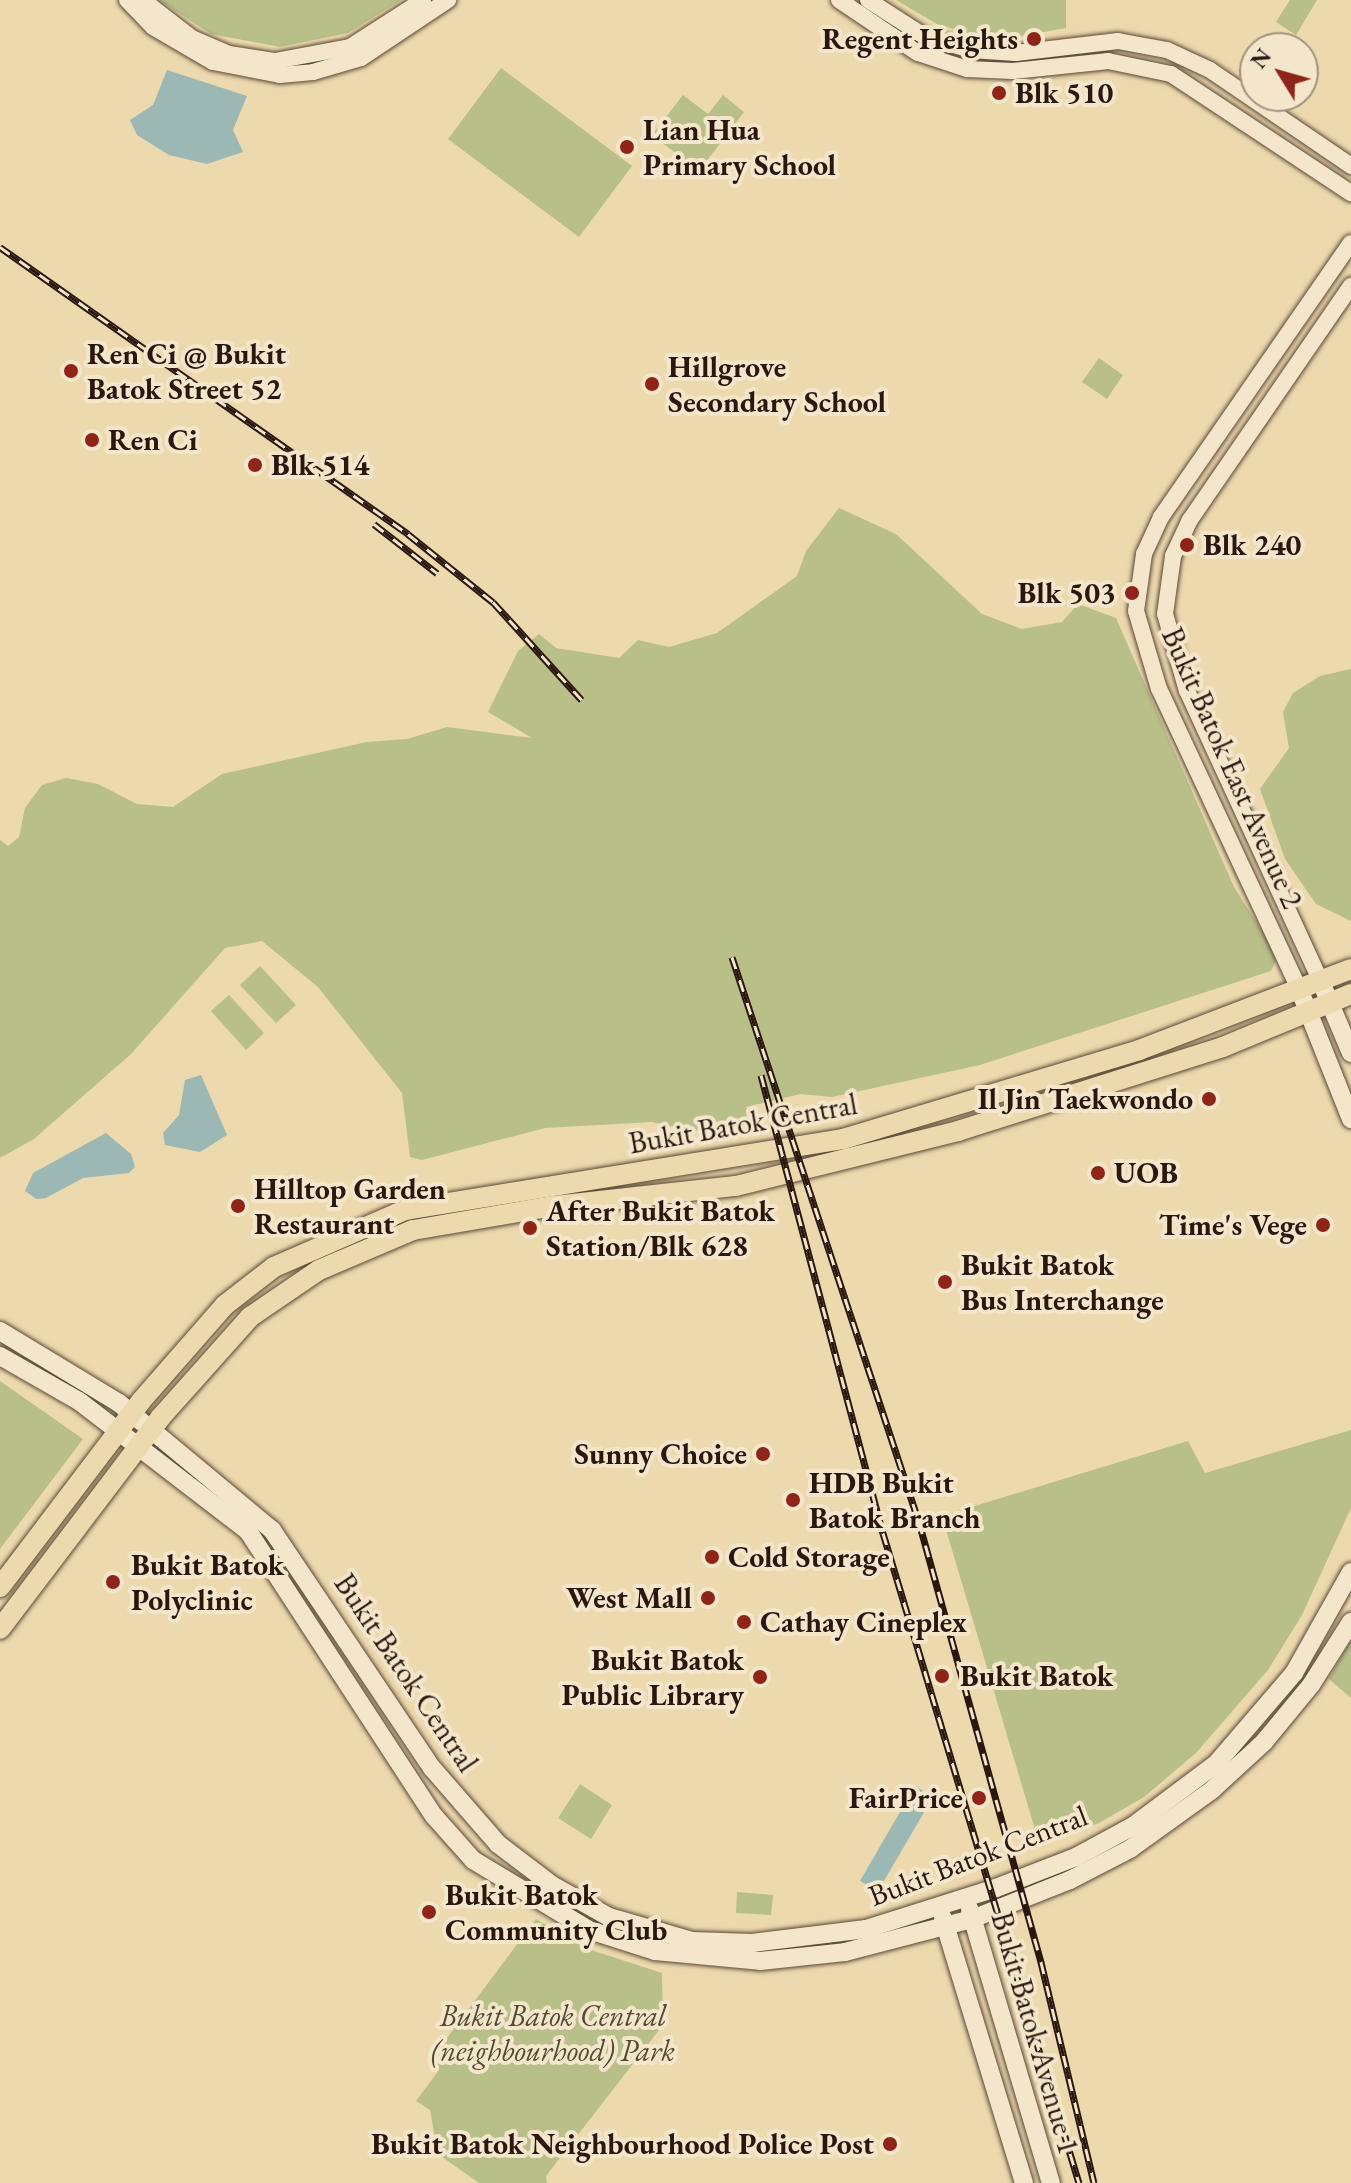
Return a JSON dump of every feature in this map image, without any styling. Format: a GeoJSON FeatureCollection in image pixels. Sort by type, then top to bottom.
{"type":"FeatureCollection","features":[{"type":"Feature","properties":{"kind":"main road","name":"Bukit Batok Central"},"geometry":{"type":"LineString","coordinates":[[1351,969],[1139,1050],[843,1139],[405,1210],[274,1267],[225,1305],[117,1430],[255,1540],[434,1816],[473,1860],[519,1891],[589,1930],[631,1946],[690,1957],[799,1960],[945,1927],[972,1919],[1130,1849],[1212,1790],[1264,1742],[1311,1685],[1351,1622]]}},
{"type":"Feature","properties":{"kind":"main road"},"geometry":{"type":"LineString","coordinates":[[1321,982],[1351,1053]]}},
{"type":"Feature","properties":{"kind":"main road"},"geometry":{"type":"LineString","coordinates":[[1300,991],[1351,1119]]}},
{"type":"Feature","properties":{"kind":"main road","name":"Bukit Batok Central"},"geometry":{"type":"LineString","coordinates":[[139,1446],[267,1303],[319,1270],[413,1230],[554,1206],[736,1186],[834,1163],[1107,1086],[1351,994]]}},
{"type":"Feature","properties":{"kind":"main road"},"geometry":{"type":"LineString","coordinates":[[0,1331],[132,1413]]}},
{"type":"Feature","properties":{"kind":"main road"},"geometry":{"type":"LineString","coordinates":[[0,1356],[51,1383],[117,1430],[0,1587]]}},
{"type":"Feature","properties":{"kind":"main road","name":"Bukit Batok Central"},"geometry":{"type":"LineString","coordinates":[[132,1413],[272,1530],[461,1808],[498,1844],[552,1885],[644,1931],[719,1943],[818,1937],[941,1907],[1076,1857],[1133,1826],[1206,1773],[1302,1663],[1351,1572]]}},
{"type":"Feature","properties":{"kind":"main road"},"geometry":{"type":"LineString","coordinates":[[0,1629],[139,1446]]}},
{"type":"Feature","properties":{"kind":"main road","name":"Bukit Batok Avenue 1"},"geometry":{"type":"LineString","coordinates":[[967,1898],[1051,2183]]}},
{"type":"Feature","properties":{"kind":"main road","name":"Bukit Batok Avenue 1"},"geometry":{"type":"LineString","coordinates":[[941,1907],[1024,2183]]}},
{"type":"Feature","properties":{"kind":"street"},"geometry":{"type":"LineString","coordinates":[[127,0],[153,27],[205,58],[246,72],[280,75],[321,70],[361,58],[448,0]]}},
{"type":"Feature","properties":{"kind":"street"},"geometry":{"type":"LineString","coordinates":[[143,0],[192,38],[229,54],[275,61],[350,47],[423,0]]}},
{"type":"Feature","properties":{"kind":"street"},"geometry":{"type":"LineString","coordinates":[[839,0],[918,53],[967,69],[1013,71],[1108,61],[1171,74],[1351,193]]}},
{"type":"Feature","properties":{"kind":"street"},"geometry":{"type":"LineString","coordinates":[[868,0],[924,36],[971,50],[1016,53],[1118,41],[1167,50],[1210,70],[1351,166]]}},
{"type":"Feature","properties":{"kind":"street","name":"Bukit Batok East Avenue 2"},"geometry":{"type":"LineString","coordinates":[[1300,991],[1159,689],[1136,611],[1144,554],[1161,517],[1351,243]]}},
{"type":"Feature","properties":{"kind":"street","name":"Bukit Batok East Avenue 2"},"geometry":{"type":"LineString","coordinates":[[1321,982],[1187,691],[1165,614],[1173,556],[1190,520],[1351,286]]}},
{"type":"Feature","properties":{"kind":"green space"},"geometry":{"type":"Polygon","coordinates":[[[159,0],[401,0],[348,33],[280,47],[211,34],[159,0]]]}},
{"type":"Feature","properties":{"kind":"green space"},"geometry":{"type":"Polygon","coordinates":[[[896,0],[1066,0],[1066,28],[1021,36],[977,36],[937,24],[896,0]]]}},
{"type":"Feature","properties":{"kind":"green space"},"geometry":{"type":"Polygon","coordinates":[[[1290,0],[1317,0],[1298,32],[1291,32],[1276,22],[1290,0]]]}},
{"type":"Feature","properties":{"kind":"green space"},"geometry":{"type":"Polygon","coordinates":[[[501,68],[632,166],[579,237],[448,139],[501,68]]]}},
{"type":"Feature","properties":{"kind":"green space"},"geometry":{"type":"Polygon","coordinates":[[[683,95],[708,114],[723,95],[744,112],[699,171],[652,135],[683,95]]]}},
{"type":"Feature","properties":{"kind":"green space"},"geometry":{"type":"Polygon","coordinates":[[[1099,358],[1123,375],[1107,399],[1082,382],[1099,358]]]}},
{"type":"Feature","properties":{"kind":"green space"},"geometry":{"type":"Polygon","coordinates":[[[839,508],[896,534],[982,614],[1022,629],[1062,622],[1078,604],[1116,618],[1234,887],[1278,956],[1271,971],[980,1065],[832,1097],[800,1094],[746,1107],[747,1116],[729,1125],[693,1131],[652,1122],[545,1128],[422,1160],[410,1157],[402,1093],[318,987],[262,941],[225,948],[131,1054],[34,1139],[0,1158],[0,840],[8,846],[19,837],[25,808],[42,785],[66,778],[98,784],[137,804],[173,807],[222,774],[367,742],[407,739],[447,727],[532,738],[488,712],[518,651],[539,634],[556,648],[619,658],[638,640],[669,647],[717,633],[797,576],[806,551],[839,508]]]}},
{"type":"Feature","properties":{"kind":"green space"},"geometry":{"type":"Polygon","coordinates":[[[1351,669],[1351,921],[1316,904],[1285,859],[1260,789],[1289,748],[1283,712],[1293,693],[1320,676],[1351,669]]]}},
{"type":"Feature","properties":{"kind":"green space"},"geometry":{"type":"Polygon","coordinates":[[[260,966],[296,1005],[276,1023],[240,985],[260,966]]]}},
{"type":"Feature","properties":{"kind":"green space"},"geometry":{"type":"Polygon","coordinates":[[[229,995],[264,1033],[246,1050],[211,1011],[229,995]]]}},
{"type":"Feature","properties":{"kind":"green space"},"geometry":{"type":"Polygon","coordinates":[[[0,1381],[83,1439],[0,1549],[0,1381]]]}},
{"type":"Feature","properties":{"kind":"green space"},"geometry":{"type":"Polygon","coordinates":[[[1351,1430],[1351,1508],[1302,1615],[1268,1670],[1196,1753],[1144,1797],[1099,1823],[1039,1843],[942,1516],[1188,1441],[1205,1473],[1351,1430]]]}},
{"type":"Feature","properties":{"kind":"green space"},"geometry":{"type":"Polygon","coordinates":[[[1351,1639],[1351,1698],[1329,1679],[1351,1639]]]}},
{"type":"Feature","properties":{"kind":"green space"},"geometry":{"type":"Polygon","coordinates":[[[580,1784],[612,1805],[591,1839],[558,1818],[580,1784]]]}},
{"type":"Feature","properties":{"kind":"green space"},"geometry":{"type":"Polygon","coordinates":[[[737,1892],[773,1895],[771,1915],[736,1913],[737,1892]]]}},
{"type":"Feature","properties":{"kind":"green space","name":"Bukit Batok Central (neighbourhood) Park"},"geometry":{"type":"Polygon","coordinates":[[[536,1919],[585,1948],[662,1973],[663,2025],[546,2176],[547,2183],[479,2183],[438,2154],[430,2110],[416,2101],[439,2070],[429,2062],[536,1919]]]}},
{"type":"Feature","properties":{"kind":"water"},"geometry":{"type":"Polygon","coordinates":[[[167,70],[247,96],[233,130],[243,152],[207,164],[169,155],[137,135],[130,120],[153,105],[167,70]]]}},
{"type":"Feature","properties":{"kind":"water"},"geometry":{"type":"Polygon","coordinates":[[[201,1075],[227,1135],[200,1152],[165,1145],[163,1133],[179,1115],[185,1080],[201,1075]]]}},
{"type":"Feature","properties":{"kind":"water"},"geometry":{"type":"Polygon","coordinates":[[[106,1133],[131,1154],[135,1167],[129,1173],[83,1178],[46,1198],[36,1199],[25,1191],[33,1173],[106,1133]]]}},
{"type":"Feature","properties":{"kind":"water"},"geometry":{"type":"Polygon","coordinates":[[[915,1786],[933,1797],[878,1891],[860,1881],[915,1786]]]}},
{"type":"Feature","properties":{"kind":"railway"},"geometry":{"type":"LineString","coordinates":[[0,247],[408,534],[493,602],[582,700]]}},
{"type":"Feature","properties":{"kind":"railway"},"geometry":{"type":"LineString","coordinates":[[374,524],[437,573]]}},
{"type":"Feature","properties":{"kind":"railway"},"geometry":{"type":"LineString","coordinates":[[732,957],[919,1522],[1041,1962],[1094,2183]]}},
{"type":"Feature","properties":{"kind":"railway"},"geometry":{"type":"LineString","coordinates":[[761,1075],[883,1533],[1079,2183]]}},
{"type":"Feature","properties":{"kind":"place","name":"Regent Heights"},"geometry":{"type":"Point","coordinates":[1034,39]}},
{"type":"Feature","properties":{"kind":"place","name":"Blk 510"},"geometry":{"type":"Point","coordinates":[999,93]}},
{"type":"Feature","properties":{"kind":"place","name":"Lian Hua Primary School"},"geometry":{"type":"Point","coordinates":[627,147]}},
{"type":"Feature","properties":{"kind":"place","name":"Ren Ci @ Bukit Batok Street 52"},"geometry":{"type":"Point","coordinates":[71,371]}},
{"type":"Feature","properties":{"kind":"place","name":"Hillgrove Secondary School"},"geometry":{"type":"Point","coordinates":[652,384]}},
{"type":"Feature","properties":{"kind":"place","name":"Ren Ci"},"geometry":{"type":"Point","coordinates":[92,440]}},
{"type":"Feature","properties":{"kind":"place","name":"Blk 514"},"geometry":{"type":"Point","coordinates":[255,465]}},
{"type":"Feature","properties":{"kind":"place","name":"Blk 240"},"geometry":{"type":"Point","coordinates":[1187,545]}},
{"type":"Feature","properties":{"kind":"place","name":"Blk 503"},"geometry":{"type":"Point","coordinates":[1132,593]}},
{"type":"Feature","properties":{"kind":"place","name":"Il Jin Taekwondo"},"geometry":{"type":"Point","coordinates":[1209,1099]}},
{"type":"Feature","properties":{"kind":"place","name":"UOB"},"geometry":{"type":"Point","coordinates":[1098,1173]}},
{"type":"Feature","properties":{"kind":"place","name":"Hilltop Garden Restaurant"},"geometry":{"type":"Point","coordinates":[238,1206]}},
{"type":"Feature","properties":{"kind":"place","name":"Time's Vege"},"geometry":{"type":"Point","coordinates":[1323,1225]}},
{"type":"Feature","properties":{"kind":"place","name":"After Bukit Batok Station/Blk 628"},"geometry":{"type":"Point","coordinates":[530,1228]}},
{"type":"Feature","properties":{"kind":"place","name":"Bukit Batok Bus Interchange"},"geometry":{"type":"Point","coordinates":[945,1282]}},
{"type":"Feature","properties":{"kind":"place","name":"Sunny Choice"},"geometry":{"type":"Point","coordinates":[763,1454]}},
{"type":"Feature","properties":{"kind":"place","name":"HDB Bukit Batok Branch"},"geometry":{"type":"Point","coordinates":[793,1500]}},
{"type":"Feature","properties":{"kind":"place","name":"Cold Storage"},"geometry":{"type":"Point","coordinates":[712,1557]}},
{"type":"Feature","properties":{"kind":"place","name":"Bukit Batok Polyclinic"},"geometry":{"type":"Point","coordinates":[113,1582]}},
{"type":"Feature","properties":{"kind":"place","name":"West Mall"},"geometry":{"type":"Point","coordinates":[708,1598]}},
{"type":"Feature","properties":{"kind":"place","name":"Cathay Cineplex"},"geometry":{"type":"Point","coordinates":[744,1622]}},
{"type":"Feature","properties":{"kind":"place","name":"Bukit Batok"},"geometry":{"type":"Point","coordinates":[942,1676]}},
{"type":"Feature","properties":{"kind":"place","name":"Bukit Batok Public Library"},"geometry":{"type":"Point","coordinates":[760,1677]}},
{"type":"Feature","properties":{"kind":"place","name":"FairPrice"},"geometry":{"type":"Point","coordinates":[979,1798]}},
{"type":"Feature","properties":{"kind":"place","name":"Bukit Batok Community Club"},"geometry":{"type":"Point","coordinates":[429,1912]}},
{"type":"Feature","properties":{"kind":"place","name":"Bukit Batok Neighbourhood Police Post"},"geometry":{"type":"Point","coordinates":[890,2144]}}]}
